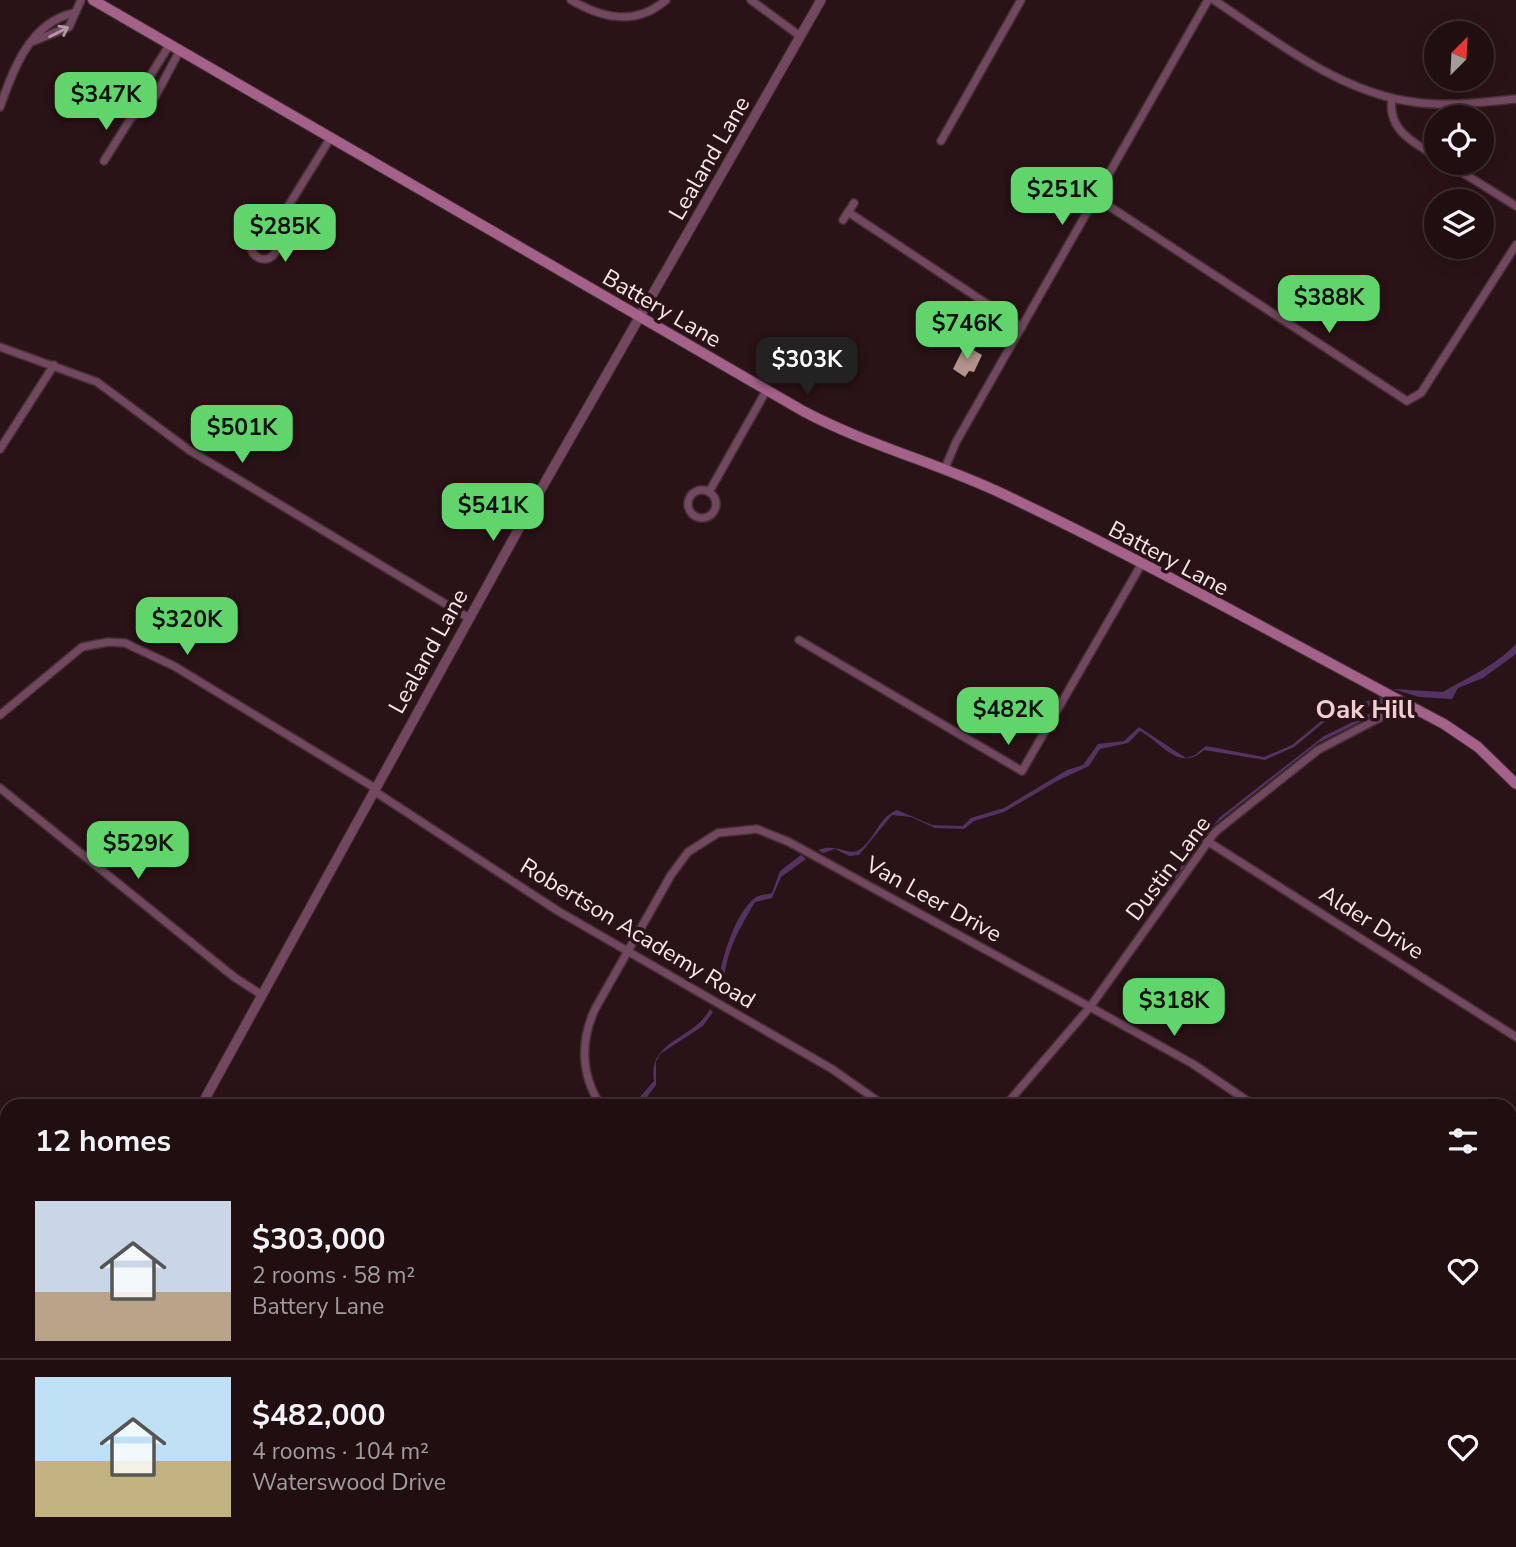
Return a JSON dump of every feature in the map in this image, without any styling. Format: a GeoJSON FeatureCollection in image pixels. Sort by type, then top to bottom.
{"type":"FeatureCollection","features":[{"type":"Feature","properties":{"kind":"main road","name":"Battery Lane"},"geometry":{"type":"LineString","coordinates":[[93,0],[766,391],[848,434],[945,468],[1014,499],[1141,565],[1406,704],[1474,743],[1516,784]]}},
{"type":"Feature","properties":{"kind":"street"},"geometry":{"type":"LineString","coordinates":[[34,41],[67,29],[81,0]]}},
{"type":"Feature","properties":{"kind":"street"},"geometry":{"type":"LineString","coordinates":[[571,0],[596,13],[625,19],[645,13],[666,0]]}},
{"type":"Feature","properties":{"kind":"street"},"geometry":{"type":"LineString","coordinates":[[751,0],[800,36]]}},
{"type":"Feature","properties":{"kind":"street","name":"Lealand Lane"},"geometry":{"type":"LineString","coordinates":[[205,1099],[469,618],[821,0]]}},
{"type":"Feature","properties":{"kind":"street"},"geometry":{"type":"LineString","coordinates":[[941,141],[1021,0]]}},
{"type":"Feature","properties":{"kind":"street"},"geometry":{"type":"LineString","coordinates":[[945,468],[956,442],[1208,0]]}},
{"type":"Feature","properties":{"kind":"street"},"geometry":{"type":"LineString","coordinates":[[1217,1],[1326,71],[1392,98],[1430,103],[1516,99]]}},
{"type":"Feature","properties":{"kind":"street"},"geometry":{"type":"LineString","coordinates":[[0,107],[13,68],[48,23],[74,13]]}},
{"type":"Feature","properties":{"kind":"street"},"geometry":{"type":"LineString","coordinates":[[104,161],[131,118],[146,80],[170,44]]}},
{"type":"Feature","properties":{"kind":"street"},"geometry":{"type":"LineString","coordinates":[[131,118],[155,97],[180,50]]}},
{"type":"Feature","properties":{"kind":"street"},"geometry":{"type":"LineString","coordinates":[[1392,98],[1390,116],[1396,127],[1424,147]]}},
{"type":"Feature","properties":{"kind":"street"},"geometry":{"type":"LineString","coordinates":[[271,234],[331,137]]}},
{"type":"Feature","properties":{"kind":"street"},"geometry":{"type":"LineString","coordinates":[[1466,175],[1516,206]]}},
{"type":"Feature","properties":{"kind":"street"},"geometry":{"type":"LineString","coordinates":[[1095,197],[1407,401],[1416,398],[1426,385],[1516,245]]}},
{"type":"Feature","properties":{"kind":"street"},"geometry":{"type":"LineString","coordinates":[[843,220],[854,203]]}},
{"type":"Feature","properties":{"kind":"street"},"geometry":{"type":"LineString","coordinates":[[848,212],[1022,327]]}},
{"type":"Feature","properties":{"kind":"street"},"geometry":{"type":"LineString","coordinates":[[0,347],[97,382],[189,450],[469,618]]}},
{"type":"Feature","properties":{"kind":"street"},"geometry":{"type":"LineString","coordinates":[[0,449],[54,365]]}},
{"type":"Feature","properties":{"kind":"street"},"geometry":{"type":"LineString","coordinates":[[709,492],[766,391]]}},
{"type":"Feature","properties":{"kind":"street"},"geometry":{"type":"LineString","coordinates":[[799,640],[1022,771],[1141,565]]}},
{"type":"Feature","properties":{"kind":"street","name":"Robertson Academy Road"},"geometry":{"type":"LineString","coordinates":[[0,715],[82,647],[108,642],[125,643],[174,666],[374,789],[558,911],[832,1069],[875,1099]]}},
{"type":"Feature","properties":{"kind":"street","name":"Dustin Lane"},"geometry":{"type":"LineString","coordinates":[[1011,1099],[1090,1007],[1207,841],[1247,804],[1318,750],[1406,704]]}},
{"type":"Feature","properties":{"kind":"street"},"geometry":{"type":"LineString","coordinates":[[0,788],[223,969],[262,995]]}},
{"type":"Feature","properties":{"kind":"street","name":"Van Leer Drive"},"geometry":{"type":"LineString","coordinates":[[597,1099],[585,1067],[586,1036],[595,1009],[671,875],[688,852],[718,834],[757,829],[789,842],[1193,1064],[1245,1099]]}},
{"type":"Feature","properties":{"kind":"street","name":"Alder Drive"},"geometry":{"type":"LineString","coordinates":[[1207,841],[1516,1037]]}},
{"type":"Feature","properties":{"kind":"shaded area"},"geometry":{"type":"Polygon","coordinates":[[[1516,644],[1516,654],[1483,678],[1458,688],[1452,699],[1419,697],[1393,689],[1443,692],[1490,665],[1516,644]]]}},
{"type":"Feature","properties":{"kind":"shaded area"},"geometry":{"type":"Polygon","coordinates":[[[1380,697],[1388,701],[1374,715],[1318,743],[1213,826],[1176,879],[1173,877],[1220,817],[1324,736],[1369,714],[1376,705],[1349,710],[1328,719],[1294,747],[1265,760],[1204,750],[1186,758],[1206,746],[1264,757],[1292,745],[1331,713],[1380,697]]]}},
{"type":"Feature","properties":{"kind":"shaded area"},"geometry":{"type":"Polygon","coordinates":[[[1139,727],[1186,758],[1171,754],[1140,731],[1128,743],[1100,749],[1089,766],[1004,812],[974,821],[964,829],[935,828],[911,817],[892,815],[859,855],[849,856],[835,849],[823,853],[818,850],[836,848],[857,851],[868,842],[885,818],[897,810],[932,825],[963,826],[971,818],[1004,808],[1067,770],[1083,765],[1098,744],[1124,741],[1139,727]]]}},
{"type":"Feature","properties":{"kind":"shaded area"},"geometry":{"type":"Polygon","coordinates":[[[801,855],[806,859],[781,877],[772,898],[755,902],[747,915],[728,957],[722,996],[717,993],[721,969],[740,916],[756,897],[772,893],[780,871],[801,855]]]}},
{"type":"Feature","properties":{"kind":"shaded area"},"geometry":{"type":"Polygon","coordinates":[[[710,1009],[713,1012],[703,1026],[660,1054],[673,1041],[694,1028],[710,1009]]]}},
{"type":"Feature","properties":{"kind":"shaded area"},"geometry":{"type":"Polygon","coordinates":[[[656,1062],[656,1085],[646,1099],[638,1099],[654,1081],[656,1062]]]}},
{"type":"Feature","properties":{"kind":"building"},"geometry":{"type":"Polygon","coordinates":[[[965,345],[982,355],[974,372],[969,371],[965,377],[953,369],[965,345]]]}},
{"type":"Feature","properties":{"kind":"district","name":"Oak Hill"},"geometry":{"type":"Point","coordinates":[1365,709]}}]}
